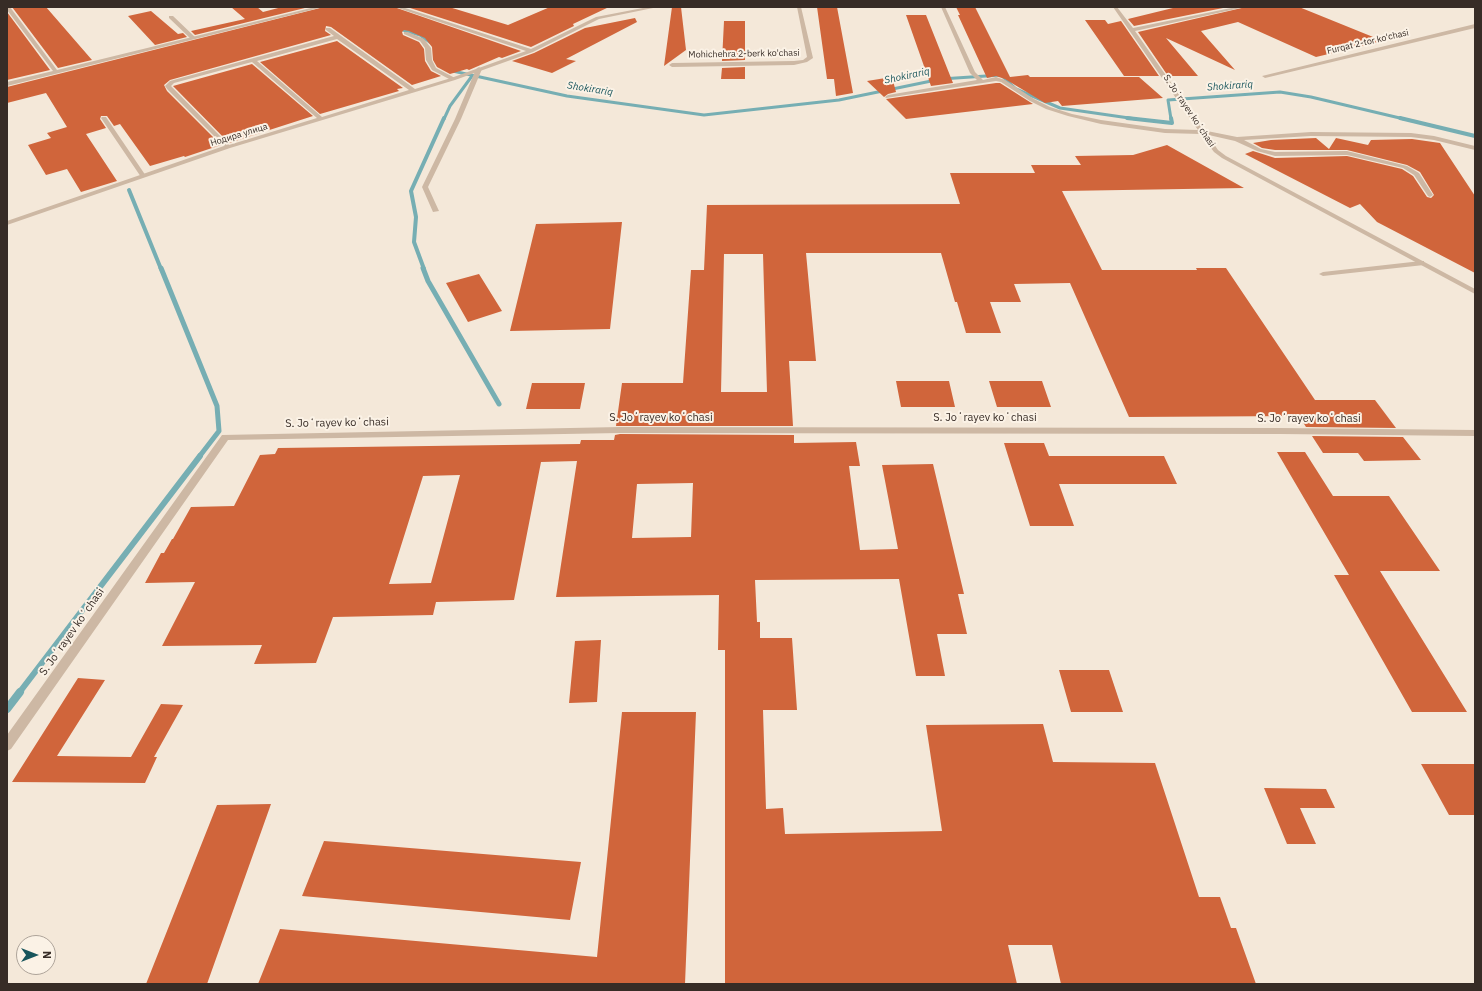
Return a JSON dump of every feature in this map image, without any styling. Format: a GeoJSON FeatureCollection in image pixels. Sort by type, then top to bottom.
{"type":"FeatureCollection","features":[{"type":"Feature","properties":{"kind":"street"},"geometry":{"type":"LineString","coordinates":[[7,7],[56,72]]}},
{"type":"Feature","properties":{"kind":"street"},"geometry":{"type":"LineString","coordinates":[[7,84],[320,7]]}},
{"type":"Feature","properties":{"kind":"street"},"geometry":{"type":"LineString","coordinates":[[396,7],[531,52]]}},
{"type":"Feature","properties":{"kind":"street","name":"Нодира улица"},"geometry":{"type":"LineString","coordinates":[[7,223],[228,147],[414,91],[531,52],[619,7]]}},
{"type":"Feature","properties":{"kind":"street"},"geometry":{"type":"LineString","coordinates":[[598,18],[651,7]]}},
{"type":"Feature","properties":{"kind":"street","name":"Mohichehra 2-berk ko'chasi"},"geometry":{"type":"LineString","coordinates":[[672,64],[794,63],[805,61],[810,58],[799,7]]}},
{"type":"Feature","properties":{"kind":"street"},"geometry":{"type":"LineString","coordinates":[[943,7],[973,73],[981,81]]}},
{"type":"Feature","properties":{"kind":"street","name":"S. Joʻrayev koʻchasi"},"geometry":{"type":"LineString","coordinates":[[1115,7],[1216,151],[1233,163],[1475,292]]}},
{"type":"Feature","properties":{"kind":"street"},"geometry":{"type":"LineString","coordinates":[[1132,30],[1244,7]]}},
{"type":"Feature","properties":{"kind":"street"},"geometry":{"type":"LineString","coordinates":[[171,17],[193,38]]}},
{"type":"Feature","properties":{"kind":"street","name":"Furqat 2-tor ko'chasi"},"geometry":{"type":"LineString","coordinates":[[1265,76],[1475,26]]}},
{"type":"Feature","properties":{"kind":"street"},"geometry":{"type":"LineString","coordinates":[[328,29],[414,91]]}},
{"type":"Feature","properties":{"kind":"street"},"geometry":{"type":"LineString","coordinates":[[406,33],[422,40],[428,48],[429,60],[434,69],[455,78]]}},
{"type":"Feature","properties":{"kind":"street"},"geometry":{"type":"LineString","coordinates":[[228,147],[168,86],[172,82],[338,37]]}},
{"type":"Feature","properties":{"kind":"street"},"geometry":{"type":"LineString","coordinates":[[253,60],[321,119]]}},
{"type":"Feature","properties":{"kind":"street"},"geometry":{"type":"LineString","coordinates":[[435,210],[425,187],[479,69]]}},
{"type":"Feature","properties":{"kind":"street"},"geometry":{"type":"LineString","coordinates":[[888,97],[1000,79],[1032,100],[1048,108],[1101,122],[1165,130],[1202,132],[1237,139],[1259,150],[1275,154],[1347,153],[1405,167],[1417,174],[1430,195]]}},
{"type":"Feature","properties":{"kind":"street"},"geometry":{"type":"LineString","coordinates":[[104,118],[143,176]]}},
{"type":"Feature","properties":{"kind":"street"},"geometry":{"type":"LineString","coordinates":[[1237,139],[1311,134],[1411,135],[1434,138],[1475,148]]}},
{"type":"Feature","properties":{"kind":"street"},"geometry":{"type":"LineString","coordinates":[[1323,274],[1421,263]]}},
{"type":"Feature","properties":{"kind":"street","name":"S. Joʻrayev koʻchasi"},"geometry":{"type":"LineString","coordinates":[[7,745],[225,437],[620,430],[1280,431],[1475,433]]}},
{"type":"Feature","properties":{"kind":"building"},"geometry":{"type":"Polygon","coordinates":[[[12,7],[46,7],[92,60],[58,68],[12,7]]]}},
{"type":"Feature","properties":{"kind":"building"},"geometry":{"type":"Polygon","coordinates":[[[231,7],[257,7],[263,12],[282,7],[309,7],[195,35],[191,31],[245,19],[231,7]]]}},
{"type":"Feature","properties":{"kind":"building"},"geometry":{"type":"Polygon","coordinates":[[[324,7],[394,7],[521,51],[502,58],[499,57],[469,70],[467,69],[450,74],[437,67],[433,60],[432,47],[425,38],[404,30],[402,32],[403,35],[419,42],[424,49],[425,61],[431,71],[441,76],[412,85],[331,27],[326,26],[325,31],[331,35],[170,80],[164,85],[167,91],[221,145],[185,157],[184,156],[150,166],[120,124],[114,126],[107,116],[101,116],[100,119],[106,128],[86,134],[117,181],[81,192],[67,169],[46,175],[28,145],[51,138],[47,133],[67,127],[46,93],[7,103],[7,87],[324,7]]]}},
{"type":"Feature","properties":{"kind":"building"},"geometry":{"type":"Polygon","coordinates":[[[407,7],[449,7],[508,25],[550,7],[609,7],[573,24],[574,26],[531,47],[407,7]]]}},
{"type":"Feature","properties":{"kind":"building"},"geometry":{"type":"Polygon","coordinates":[[[672,7],[681,7],[686,50],[664,66],[672,7]]]}},
{"type":"Feature","properties":{"kind":"building"},"geometry":{"type":"Polygon","coordinates":[[[817,7],[837,7],[853,93],[836,96],[834,79],[827,79],[817,7]]]}},
{"type":"Feature","properties":{"kind":"building"},"geometry":{"type":"Polygon","coordinates":[[[956,7],[975,7],[1010,77],[1028,75],[1030,77],[1139,77],[1163,98],[1062,106],[1058,101],[1045,103],[1005,79],[996,76],[987,78],[958,15],[960,15],[956,7]]]}},
{"type":"Feature","properties":{"kind":"building"},"geometry":{"type":"Polygon","coordinates":[[[1177,7],[1228,7],[1134,26],[1128,19],[1177,7]]]}},
{"type":"Feature","properties":{"kind":"building"},"geometry":{"type":"Polygon","coordinates":[[[1246,7],[1299,7],[1383,41],[1316,57],[1238,22],[1201,31],[1235,70],[1166,38],[1198,76],[1168,76],[1138,32],[1246,7]]]}},
{"type":"Feature","properties":{"kind":"building"},"geometry":{"type":"Polygon","coordinates":[[[151,11],[178,34],[183,33],[187,37],[155,45],[128,16],[151,11]]]}},
{"type":"Feature","properties":{"kind":"building"},"geometry":{"type":"Polygon","coordinates":[[[7,12],[50,70],[7,80],[7,12]]]}},
{"type":"Feature","properties":{"kind":"building"},"geometry":{"type":"Polygon","coordinates":[[[906,15],[926,15],[953,83],[931,86],[906,15]]]}},
{"type":"Feature","properties":{"kind":"building"},"geometry":{"type":"Polygon","coordinates":[[[635,18],[637,22],[566,59],[576,61],[552,73],[512,61],[534,53],[585,28],[635,18]]]}},
{"type":"Feature","properties":{"kind":"building"},"geometry":{"type":"Polygon","coordinates":[[[1085,20],[1105,20],[1108,24],[1121,21],[1159,76],[1124,76],[1085,20]]]}},
{"type":"Feature","properties":{"kind":"building"},"geometry":{"type":"Polygon","coordinates":[[[724,21],[745,21],[745,60],[722,61],[724,21]]]}},
{"type":"Feature","properties":{"kind":"building"},"geometry":{"type":"Polygon","coordinates":[[[337,41],[403,88],[397,89],[399,91],[320,114],[260,62],[337,41]]]}},
{"type":"Feature","properties":{"kind":"building"},"geometry":{"type":"Polygon","coordinates":[[[252,64],[313,116],[229,143],[173,86],[252,64]]]}},
{"type":"Feature","properties":{"kind":"building"},"geometry":{"type":"Polygon","coordinates":[[[745,67],[745,79],[721,79],[722,68],[745,67]]]}},
{"type":"Feature","properties":{"kind":"building"},"geometry":{"type":"Polygon","coordinates":[[[892,77],[896,92],[888,94],[884,97],[867,81],[892,77]]]}},
{"type":"Feature","properties":{"kind":"building"},"geometry":{"type":"Polygon","coordinates":[[[1000,83],[1033,104],[906,119],[886,99],[1000,83]]]}},
{"type":"Feature","properties":{"kind":"building"},"geometry":{"type":"Polygon","coordinates":[[[1316,138],[1329,149],[1336,138],[1368,145],[1371,140],[1412,139],[1440,143],[1475,196],[1475,273],[1377,222],[1360,204],[1350,208],[1245,154],[1253,151],[1275,158],[1347,156],[1402,169],[1413,176],[1427,197],[1431,198],[1434,195],[1420,172],[1407,165],[1347,150],[1275,150],[1262,148],[1253,143],[1271,140],[1316,138]]]}},
{"type":"Feature","properties":{"kind":"building"},"geometry":{"type":"Polygon","coordinates":[[[1167,145],[1244,188],[1062,191],[1102,270],[1197,270],[1196,268],[1226,268],[1315,400],[1375,400],[1396,428],[1306,427],[1299,416],[1129,417],[1070,283],[1014,284],[1021,302],[990,302],[1001,333],[966,333],[957,302],[955,302],[941,253],[806,253],[816,361],[789,361],[793,426],[616,426],[622,383],[683,383],[691,270],[704,270],[707,205],[960,204],[950,173],[1035,173],[1031,165],[1081,165],[1075,156],[1133,155],[1167,145]],[[724,254],[721,392],[767,392],[763,254],[724,254]]]}},
{"type":"Feature","properties":{"kind":"building"},"geometry":{"type":"Polygon","coordinates":[[[622,222],[610,329],[510,331],[536,224],[622,222]]]}},
{"type":"Feature","properties":{"kind":"building"},"geometry":{"type":"Polygon","coordinates":[[[479,274],[502,311],[468,322],[446,283],[479,274]]]}},
{"type":"Feature","properties":{"kind":"building"},"geometry":{"type":"Polygon","coordinates":[[[896,381],[949,381],[955,407],[901,407],[896,381]]]}},
{"type":"Feature","properties":{"kind":"building"},"geometry":{"type":"Polygon","coordinates":[[[989,381],[1042,381],[1051,407],[997,407],[989,381]]]}},
{"type":"Feature","properties":{"kind":"building"},"geometry":{"type":"Polygon","coordinates":[[[532,383],[585,383],[580,409],[526,409],[532,383]]]}},
{"type":"Feature","properties":{"kind":"building"},"geometry":{"type":"Polygon","coordinates":[[[615,435],[794,435],[794,443],[856,442],[860,466],[849,466],[860,550],[898,549],[882,465],[933,464],[964,594],[958,594],[967,634],[937,634],[945,676],[916,676],[899,579],[755,580],[757,622],[760,622],[760,638],[792,638],[797,710],[763,710],[766,809],[783,808],[785,834],[942,831],[926,725],[1043,724],[1053,762],[1155,763],[1199,897],[1220,897],[1231,928],[1236,928],[1256,984],[1061,984],[1052,945],[1008,945],[1017,984],[725,984],[725,650],[718,650],[719,595],[556,597],[577,461],[541,462],[514,600],[436,602],[433,615],[333,617],[316,663],[254,664],[262,645],[162,646],[195,582],[145,583],[161,553],[164,553],[191,507],[234,506],[260,455],[275,454],[278,448],[580,444],[581,440],[614,440],[615,435]],[[460,475],[423,476],[389,584],[431,583],[460,475]],[[693,483],[637,484],[632,538],[691,537],[693,483]]]}},
{"type":"Feature","properties":{"kind":"building"},"geometry":{"type":"Polygon","coordinates":[[[1312,436],[1403,437],[1421,460],[1364,461],[1358,453],[1323,453],[1312,436]]]}},
{"type":"Feature","properties":{"kind":"building"},"geometry":{"type":"Polygon","coordinates":[[[1004,443],[1044,443],[1049,456],[1164,456],[1177,484],[1059,484],[1074,526],[1030,526],[1004,443]]]}},
{"type":"Feature","properties":{"kind":"building"},"geometry":{"type":"Polygon","coordinates":[[[1277,452],[1305,452],[1333,496],[1389,496],[1440,571],[1380,571],[1467,712],[1412,712],[1334,575],[1349,575],[1277,452]]]}},
{"type":"Feature","properties":{"kind":"building"},"geometry":{"type":"Polygon","coordinates":[[[601,640],[597,702],[569,703],[575,641],[601,640]]]}},
{"type":"Feature","properties":{"kind":"building"},"geometry":{"type":"Polygon","coordinates":[[[1059,670],[1109,670],[1123,712],[1071,712],[1059,670]]]}},
{"type":"Feature","properties":{"kind":"building"},"geometry":{"type":"Polygon","coordinates":[[[78,678],[105,680],[57,756],[131,757],[161,704],[183,705],[154,757],[157,757],[145,783],[12,782],[78,678]]]}},
{"type":"Feature","properties":{"kind":"building"},"geometry":{"type":"Polygon","coordinates":[[[622,712],[696,712],[685,984],[258,984],[280,929],[597,957],[622,712]]]}},
{"type":"Feature","properties":{"kind":"building"},"geometry":{"type":"Polygon","coordinates":[[[1421,764],[1475,764],[1475,815],[1449,815],[1421,764]]]}},
{"type":"Feature","properties":{"kind":"building"},"geometry":{"type":"Polygon","coordinates":[[[1264,788],[1326,789],[1335,808],[1300,808],[1316,844],[1287,844],[1264,788]]]}},
{"type":"Feature","properties":{"kind":"building"},"geometry":{"type":"Polygon","coordinates":[[[271,804],[207,984],[146,984],[217,805],[271,804]]]}},
{"type":"Feature","properties":{"kind":"building"},"geometry":{"type":"Polygon","coordinates":[[[324,841],[581,862],[570,920],[302,896],[324,841]]]}},
{"type":"Feature","properties":{"kind":"waterway","name":"Shokirariq"},"geometry":{"type":"LineString","coordinates":[[396,28],[420,35],[431,43]]}},
{"type":"Feature","properties":{"kind":"waterway","name":"Shokirariq"},"geometry":{"type":"LineString","coordinates":[[448,70],[567,96],[704,115],[839,100],[941,79],[1001,75],[1016,89],[1060,108],[1136,119]]}},
{"type":"Feature","properties":{"kind":"waterway"},"geometry":{"type":"LineString","coordinates":[[444,119],[450,106],[472,76]]}},
{"type":"Feature","properties":{"kind":"waterway","name":"Shokirariq"},"geometry":{"type":"LineString","coordinates":[[1171,119],[1168,100],[1280,92],[1311,97],[1404,119]]}},
{"type":"Feature","properties":{"kind":"waterway"},"geometry":{"type":"LineString","coordinates":[[424,269],[414,242],[416,217],[411,191],[444,118]]}},
{"type":"Feature","properties":{"kind":"waterway","name":"Shokirariq"},"geometry":{"type":"LineString","coordinates":[[1127,118],[1136,119]]}},
{"type":"Feature","properties":{"kind":"waterway","name":"Shokirariq"},"geometry":{"type":"LineString","coordinates":[[1136,119],[1172,123],[1171,118]]}},
{"type":"Feature","properties":{"kind":"waterway","name":"Shokirariq"},"geometry":{"type":"LineString","coordinates":[[1400,118],[1475,136]]}},
{"type":"Feature","properties":{"kind":"waterway"},"geometry":{"type":"LineString","coordinates":[[129,190],[161,269]]}},
{"type":"Feature","properties":{"kind":"waterway"},"geometry":{"type":"LineString","coordinates":[[161,268],[217,406],[219,431],[199,457]]}},
{"type":"Feature","properties":{"kind":"waterway"},"geometry":{"type":"LineString","coordinates":[[423,268],[428,281],[499,404]]}},
{"type":"Feature","properties":{"kind":"waterway"},"geometry":{"type":"LineString","coordinates":[[19,693],[200,456]]}},
{"type":"Feature","properties":{"kind":"waterway"},"geometry":{"type":"LineString","coordinates":[[7,709],[20,692]]}}]}
